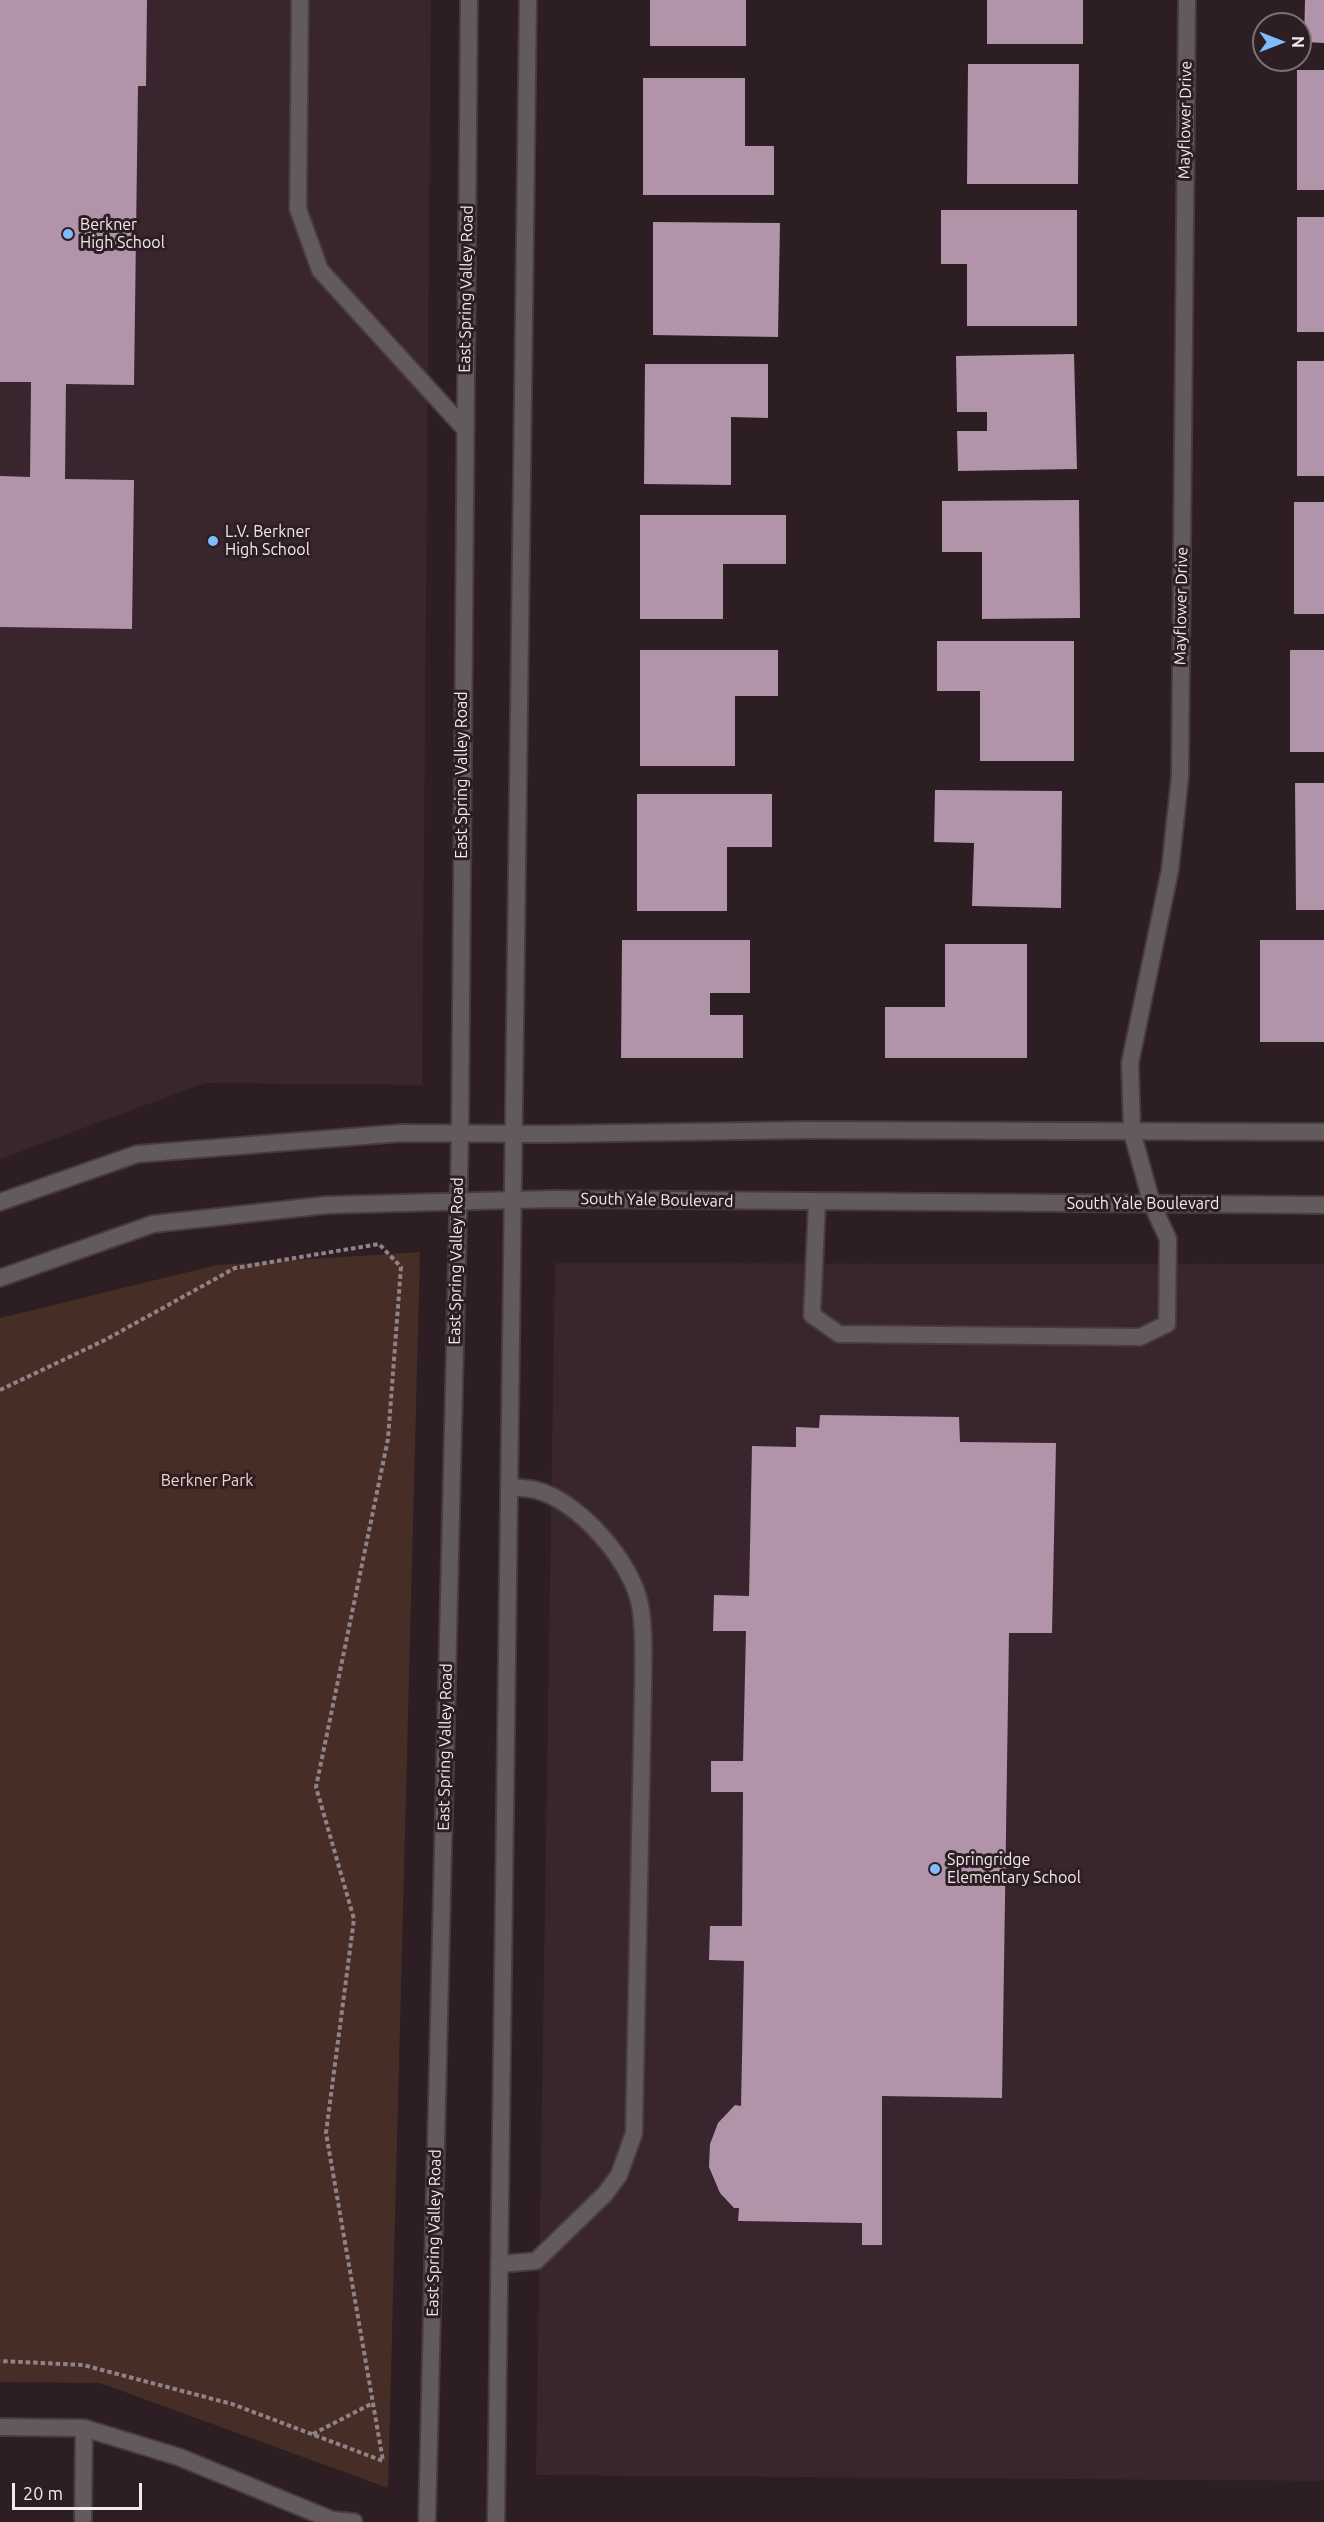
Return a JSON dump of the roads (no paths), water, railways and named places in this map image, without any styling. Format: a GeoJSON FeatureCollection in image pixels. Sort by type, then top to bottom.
{"type":"FeatureCollection","features":[{"type":"Feature","properties":{"kind":"street"},"geometry":{"type":"LineString","coordinates":[[300,0],[298,209],[320,270],[465,429]]}},
{"type":"Feature","properties":{"kind":"street","name":"East Spring Valley Road"},"geometry":{"type":"LineString","coordinates":[[427,2522],[460,1135],[468,0]]}},
{"type":"Feature","properties":{"kind":"street"},"geometry":{"type":"LineString","coordinates":[[496,2522],[528,0]]}},
{"type":"Feature","properties":{"kind":"street","name":"Mayflower Drive"},"geometry":{"type":"LineString","coordinates":[[817,1202],[812,1315],[839,1334],[1140,1337],[1167,1324],[1168,1239],[1152,1204],[1132,1132],[1130,1063],[1170,870],[1180,776],[1186,0]]}},
{"type":"Feature","properties":{"kind":"street"},"geometry":{"type":"LineString","coordinates":[[0,1202],[137,1154],[401,1133],[460,1135],[807,1130],[1324,1132]]}},
{"type":"Feature","properties":{"kind":"street","name":"South Yale Boulevard"},"geometry":{"type":"LineString","coordinates":[[0,1278],[153,1224],[327,1205],[513,1200],[1324,1205]]}},
{"type":"Feature","properties":{"kind":"street"},"geometry":{"type":"LineString","coordinates":[[500,2264],[536,2261],[605,2194],[619,2175],[634,2133],[643,1692],[643,1632],[640,1603],[620,1557],[605,1538],[557,1500],[537,1490],[509,1487]]}},
{"type":"Feature","properties":{"kind":"street"},"geometry":{"type":"LineString","coordinates":[[0,2427],[84,2428],[179,2457],[333,2520],[354,2522]]}},
{"type":"Feature","properties":{"kind":"street"},"geometry":{"type":"LineString","coordinates":[[83,2522],[84,2428]]}},
{"type":"Feature","properties":{"kind":"place","name":"Berkner High School"},"geometry":{"type":"Point","coordinates":[68,234]}},
{"type":"Feature","properties":{"kind":"place","name":"L.V. Berkner High School"},"geometry":{"type":"Point","coordinates":[213,541]}},
{"type":"Feature","properties":{"kind":"place","name":"Springridge Elementary School"},"geometry":{"type":"Point","coordinates":[935,1869]}},
{"type":"Feature","properties":{"kind":"park label","name":"Berkner Park"},"geometry":{"type":"Point","coordinates":[207,1481]}}]}
